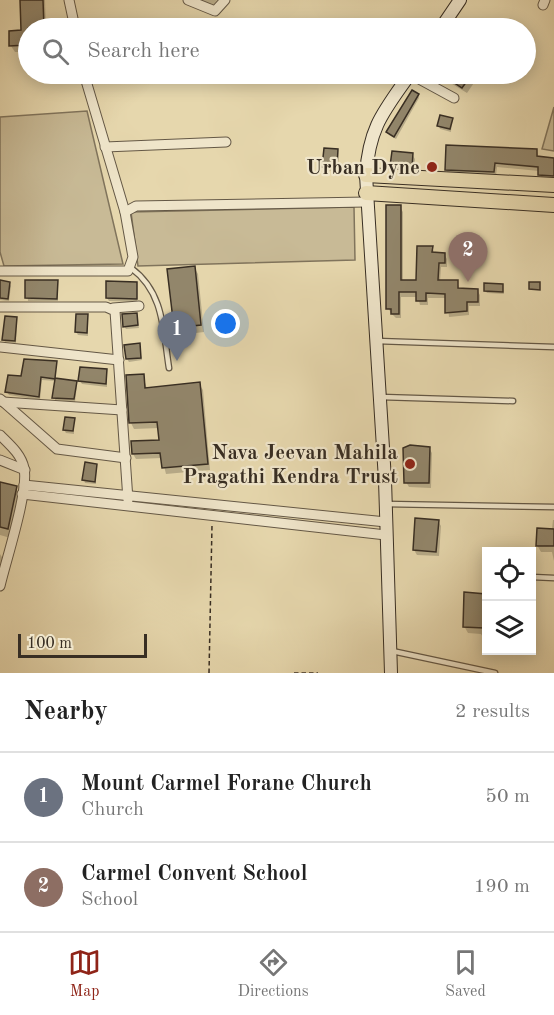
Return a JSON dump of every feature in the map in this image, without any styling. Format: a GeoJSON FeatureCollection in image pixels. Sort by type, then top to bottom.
{"type":"FeatureCollection","features":[{"type":"Feature","properties":{"kind":"main road"},"geometry":{"type":"LineString","coordinates":[[448,18],[460,0]]}},
{"type":"Feature","properties":{"kind":"main road"},"geometry":{"type":"LineString","coordinates":[[391,673],[380,398],[366,175],[369,142],[377,123],[403,84]]}},
{"type":"Feature","properties":{"kind":"main road"},"geometry":{"type":"LineString","coordinates":[[366,175],[554,186]]}},
{"type":"Feature","properties":{"kind":"main road"},"geometry":{"type":"LineString","coordinates":[[366,197],[554,205]]}},
{"type":"Feature","properties":{"kind":"street"},"geometry":{"type":"LineString","coordinates":[[69,0],[73,18]]}},
{"type":"Feature","properties":{"kind":"street"},"geometry":{"type":"LineString","coordinates":[[188,0],[215,11],[225,0]]}},
{"type":"Feature","properties":{"kind":"street"},"geometry":{"type":"LineString","coordinates":[[0,272],[124,272],[130,268],[133,254],[125,212],[87,84]]}},
{"type":"Feature","properties":{"kind":"street"},"geometry":{"type":"LineString","coordinates":[[428,84],[454,98]]}},
{"type":"Feature","properties":{"kind":"street"},"geometry":{"type":"LineString","coordinates":[[105,147],[226,142]]}},
{"type":"Feature","properties":{"kind":"street"},"geometry":{"type":"LineString","coordinates":[[125,212],[136,206],[366,197]]}},
{"type":"Feature","properties":{"kind":"street"},"geometry":{"type":"LineString","coordinates":[[0,307],[113,308],[139,306]]}},
{"type":"Feature","properties":{"kind":"street"},"geometry":{"type":"LineString","coordinates":[[113,308],[119,360],[128,506]]}},
{"type":"Feature","properties":{"kind":"street"},"geometry":{"type":"LineString","coordinates":[[0,347],[119,360]]}},
{"type":"Feature","properties":{"kind":"street"},"geometry":{"type":"LineString","coordinates":[[2,400],[122,410]]}},
{"type":"Feature","properties":{"kind":"street"},"geometry":{"type":"LineString","coordinates":[[2,400],[57,449],[126,458]]}},
{"type":"Feature","properties":{"kind":"street"},"geometry":{"type":"LineString","coordinates":[[0,435],[19,454],[25,470],[23,489],[0,586]]}},
{"type":"Feature","properties":{"kind":"street"},"geometry":{"type":"LineString","coordinates":[[0,460],[25,470]]}},
{"type":"Feature","properties":{"kind":"street"},"geometry":{"type":"LineString","coordinates":[[23,489],[128,506],[386,536]]}},
{"type":"Feature","properties":{"kind":"street"},"geometry":{"type":"LineString","coordinates":[[38,491],[128,494],[386,522]]}},
{"type":"Feature","properties":{"kind":"lane"},"geometry":{"type":"LineString","coordinates":[[130,268],[145,278],[159,301],[169,368]]}},
{"type":"Feature","properties":{"kind":"lane"},"geometry":{"type":"LineString","coordinates":[[376,341],[554,347]]}},
{"type":"Feature","properties":{"kind":"lane"},"geometry":{"type":"LineString","coordinates":[[380,398],[513,401]]}},
{"type":"Feature","properties":{"kind":"lane"},"geometry":{"type":"LineString","coordinates":[[385,504],[554,507]]}},
{"type":"Feature","properties":{"kind":"lane"},"geometry":{"type":"LineString","coordinates":[[536,577],[554,578]]}},
{"type":"Feature","properties":{"kind":"lane"},"geometry":{"type":"LineString","coordinates":[[389,651],[495,673]]}},
{"type":"Feature","properties":{"kind":"path"},"geometry":{"type":"LineString","coordinates":[[209,673],[213,515]]}},
{"type":"Feature","properties":{"kind":"path"},"geometry":{"type":"LineString","coordinates":[[294,673],[318,673]]}},
{"type":"Feature","properties":{"kind":"shaded area"},"geometry":{"type":"Polygon","coordinates":[[[554,107],[554,151],[542,149],[554,107]]]}},
{"type":"Feature","properties":{"kind":"shaded area"},"geometry":{"type":"Polygon","coordinates":[[[87,111],[123,264],[4,266],[0,252],[0,117],[87,111]]]}},
{"type":"Feature","properties":{"kind":"shaded area"},"geometry":{"type":"Polygon","coordinates":[[[354,207],[355,260],[138,266],[131,212],[354,207]]]}},
{"type":"Feature","properties":{"kind":"building"},"geometry":{"type":"Polygon","coordinates":[[[20,0],[43,0],[44,18],[21,18],[20,0]]]}},
{"type":"Feature","properties":{"kind":"building"},"geometry":{"type":"Polygon","coordinates":[[[18,30],[18,46],[9,46],[9,31],[18,30]]]}},
{"type":"Feature","properties":{"kind":"building"},"geometry":{"type":"Polygon","coordinates":[[[412,90],[419,94],[394,137],[386,132],[412,90]]]}},
{"type":"Feature","properties":{"kind":"building"},"geometry":{"type":"Polygon","coordinates":[[[440,115],[453,118],[450,129],[437,126],[440,115]]]}},
{"type":"Feature","properties":{"kind":"building"},"geometry":{"type":"Polygon","coordinates":[[[446,145],[537,149],[537,156],[554,158],[554,176],[538,175],[538,167],[495,163],[494,172],[445,170],[446,145]]]}},
{"type":"Feature","properties":{"kind":"building"},"geometry":{"type":"Polygon","coordinates":[[[324,148],[338,149],[337,168],[322,167],[324,148]]]}},
{"type":"Feature","properties":{"kind":"building"},"geometry":{"type":"Polygon","coordinates":[[[392,151],[413,153],[412,168],[390,166],[392,151]]]}},
{"type":"Feature","properties":{"kind":"building"},"geometry":{"type":"Polygon","coordinates":[[[386,205],[401,205],[401,280],[416,280],[417,246],[433,246],[432,252],[445,253],[445,263],[439,263],[438,280],[458,280],[458,288],[478,289],[478,302],[467,302],[467,311],[445,313],[445,294],[426,293],[426,301],[416,301],[416,292],[399,292],[399,314],[391,314],[391,309],[386,309],[386,205]]]}},
{"type":"Feature","properties":{"kind":"building"},"geometry":{"type":"Polygon","coordinates":[[[195,266],[201,325],[174,328],[167,269],[195,266]]]}},
{"type":"Feature","properties":{"kind":"building"},"geometry":{"type":"Polygon","coordinates":[[[0,280],[10,282],[8,299],[0,298],[0,280]]]}},
{"type":"Feature","properties":{"kind":"building"},"geometry":{"type":"Polygon","coordinates":[[[25,280],[58,280],[57,299],[25,298],[25,280]]]}},
{"type":"Feature","properties":{"kind":"building"},"geometry":{"type":"Polygon","coordinates":[[[106,281],[137,282],[137,299],[106,298],[106,281]]]}},
{"type":"Feature","properties":{"kind":"building"},"geometry":{"type":"Polygon","coordinates":[[[529,282],[540,282],[540,290],[529,289],[529,282]]]}},
{"type":"Feature","properties":{"kind":"building"},"geometry":{"type":"Polygon","coordinates":[[[484,283],[503,284],[503,292],[484,291],[484,283]]]}},
{"type":"Feature","properties":{"kind":"building"},"geometry":{"type":"Polygon","coordinates":[[[137,313],[138,325],[123,327],[122,314],[137,313]]]}},
{"type":"Feature","properties":{"kind":"building"},"geometry":{"type":"Polygon","coordinates":[[[76,314],[88,314],[87,333],[75,332],[76,314]]]}},
{"type":"Feature","properties":{"kind":"building"},"geometry":{"type":"Polygon","coordinates":[[[5,316],[17,317],[15,341],[2,340],[5,316]]]}},
{"type":"Feature","properties":{"kind":"building"},"geometry":{"type":"Polygon","coordinates":[[[140,343],[141,358],[126,359],[124,345],[140,343]]]}},
{"type":"Feature","properties":{"kind":"building"},"geometry":{"type":"Polygon","coordinates":[[[24,359],[57,361],[55,378],[77,381],[74,399],[52,398],[55,379],[41,377],[39,397],[5,392],[8,375],[21,376],[24,359]]]}},
{"type":"Feature","properties":{"kind":"building"},"geometry":{"type":"Polygon","coordinates":[[[80,367],[107,369],[106,384],[78,381],[80,367]]]}},
{"type":"Feature","properties":{"kind":"building"},"geometry":{"type":"Polygon","coordinates":[[[144,374],[145,388],[200,382],[208,464],[162,468],[160,453],[132,454],[131,441],[159,440],[157,422],[129,423],[126,375],[144,374]]]}},
{"type":"Feature","properties":{"kind":"building"},"geometry":{"type":"Polygon","coordinates":[[[65,417],[75,418],[73,431],[63,430],[65,417]]]}},
{"type":"Feature","properties":{"kind":"building","name":"Nava Jeevan Mahila Pragathi Kendra Trust"},"geometry":{"type":"Polygon","coordinates":[[[410,445],[430,447],[429,483],[404,483],[403,448],[410,445]]]}},
{"type":"Feature","properties":{"kind":"building"},"geometry":{"type":"Polygon","coordinates":[[[85,462],[97,464],[95,482],[82,480],[85,462]]]}},
{"type":"Feature","properties":{"kind":"building"},"geometry":{"type":"Polygon","coordinates":[[[0,482],[17,486],[8,529],[0,527],[0,482]]]}},
{"type":"Feature","properties":{"kind":"building"},"geometry":{"type":"Polygon","coordinates":[[[415,518],[439,520],[436,552],[413,550],[415,518]]]}},
{"type":"Feature","properties":{"kind":"building"},"geometry":{"type":"Polygon","coordinates":[[[537,528],[554,529],[554,546],[536,546],[537,528]]]}},
{"type":"Feature","properties":{"kind":"building"},"geometry":{"type":"Polygon","coordinates":[[[464,592],[482,594],[482,628],[463,627],[464,592]]]}},
{"type":"Feature","properties":{"kind":"place","name":"Urban Dyne"},"geometry":{"type":"Point","coordinates":[432,167]}},
{"type":"Feature","properties":{"kind":"place","name":"Carmel Convent School"},"geometry":{"type":"Point","coordinates":[468,282]}},
{"type":"Feature","properties":{"kind":"place","name":"Mount Carmel Forane Church"},"geometry":{"type":"Point","coordinates":[177,361]}},
{"type":"Feature","properties":{"kind":"place","name":"Nava Jeevan Mahila Pragathi Kendra Trust"},"geometry":{"type":"Point","coordinates":[410,464]}}]}
